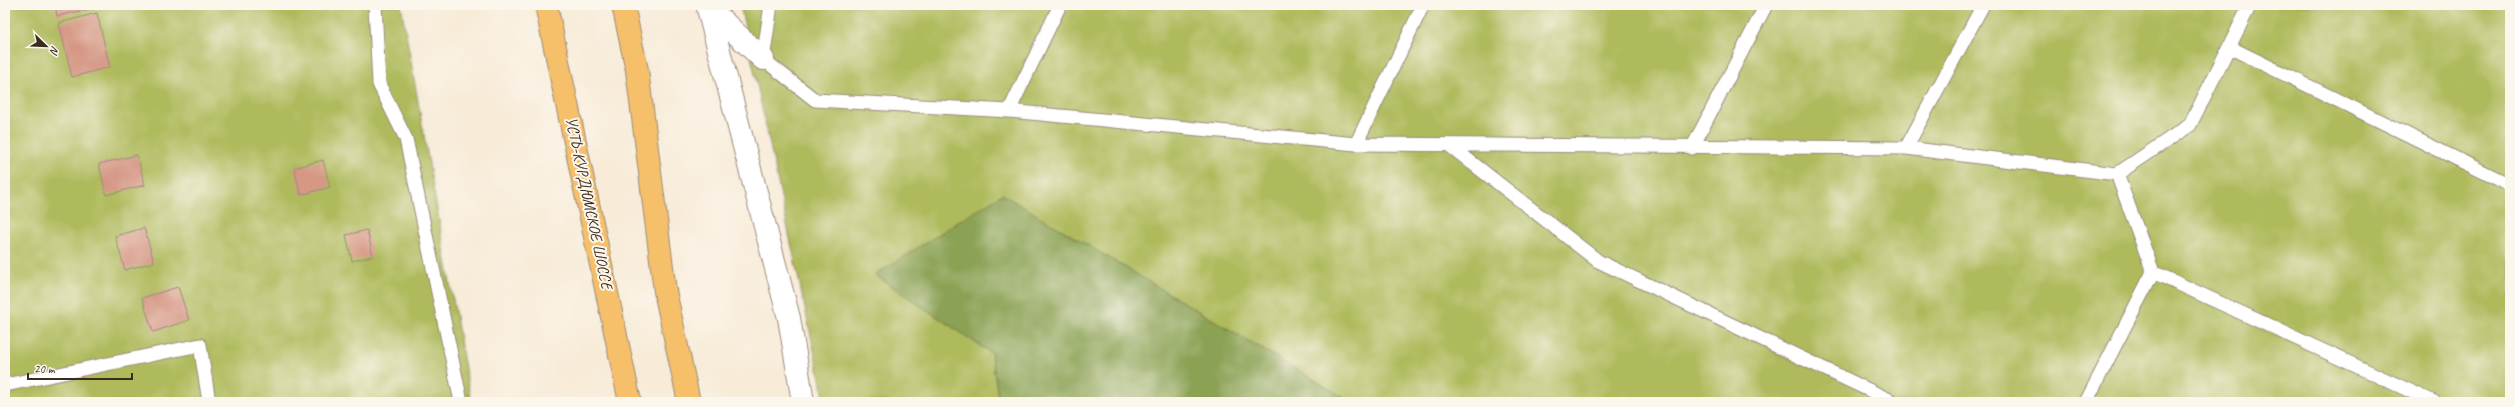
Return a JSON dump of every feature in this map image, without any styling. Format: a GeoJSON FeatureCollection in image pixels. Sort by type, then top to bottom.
{"type":"FeatureCollection","features":[{"type":"Feature","properties":{"kind":"main road","name":"УСТЬ-КУРДЮМСКОЕ ШОССЕ"},"geometry":{"type":"LineString","coordinates":[[546,5],[564,84],[630,402]]}},
{"type":"Feature","properties":{"kind":"main road"},"geometry":{"type":"LineString","coordinates":[[623,5],[637,70],[665,292],[689,402]]}},
{"type":"Feature","properties":{"kind":"street"},"geometry":{"type":"LineString","coordinates":[[709,7],[763,60]]}},
{"type":"Feature","properties":{"kind":"street"},"geometry":{"type":"LineString","coordinates":[[709,7],[788,318],[803,402]]}},
{"type":"Feature","properties":{"kind":"lane"},"geometry":{"type":"LineString","coordinates":[[375,5],[378,84],[406,139],[461,402]]}},
{"type":"Feature","properties":{"kind":"lane"},"geometry":{"type":"LineString","coordinates":[[771,5],[763,60],[815,100],[1009,111],[1356,144],[1692,148],[1906,148],[2117,174],[2190,125],[2250,5]]}},
{"type":"Feature","properties":{"kind":"lane"},"geometry":{"type":"LineString","coordinates":[[1009,111],[1060,5]]}},
{"type":"Feature","properties":{"kind":"lane"},"geometry":{"type":"LineString","coordinates":[[1356,144],[1423,5]]}},
{"type":"Feature","properties":{"kind":"lane"},"geometry":{"type":"LineString","coordinates":[[1692,148],[1766,5]]}},
{"type":"Feature","properties":{"kind":"lane"},"geometry":{"type":"LineString","coordinates":[[1906,148],[1983,5]]}},
{"type":"Feature","properties":{"kind":"lane"},"geometry":{"type":"LineString","coordinates":[[2229,47],[2510,185]]}},
{"type":"Feature","properties":{"kind":"lane"},"geometry":{"type":"LineString","coordinates":[[1449,144],[1598,261],[1894,402]]}},
{"type":"Feature","properties":{"kind":"lane"},"geometry":{"type":"LineString","coordinates":[[2117,174],[2153,272],[2434,402]]}},
{"type":"Feature","properties":{"kind":"lane"},"geometry":{"type":"LineString","coordinates":[[2086,402],[2153,272]]}},
{"type":"Feature","properties":{"kind":"lane"},"geometry":{"type":"LineString","coordinates":[[5,385],[200,345],[209,402]]}},
{"type":"Feature","properties":{"kind":"green space"},"geometry":{"type":"Polygon","coordinates":[[[5,5],[401,5],[471,402],[5,402],[5,5]]]}},
{"type":"Feature","properties":{"kind":"green space"},"geometry":{"type":"Polygon","coordinates":[[[740,5],[2510,5],[2510,402],[1351,402],[1002,195],[876,275],[991,353],[999,402],[825,402],[740,5]]]}},
{"type":"Feature","properties":{"kind":"green space"},"geometry":{"type":"Polygon","coordinates":[[[1002,194],[1351,402],[999,402],[991,353],[875,275],[1002,194]]]}},
{"type":"Feature","properties":{"kind":"building"},"geometry":{"type":"Polygon","coordinates":[[[55,5],[99,5],[99,7],[57,16],[55,5]]]}},
{"type":"Feature","properties":{"kind":"building"},"geometry":{"type":"Polygon","coordinates":[[[97,13],[110,67],[72,77],[59,23],[97,13]]]}},
{"type":"Feature","properties":{"kind":"building"},"geometry":{"type":"Polygon","coordinates":[[[137,155],[145,185],[106,195],[99,164],[137,155]]]}},
{"type":"Feature","properties":{"kind":"building"},"geometry":{"type":"Polygon","coordinates":[[[323,160],[330,187],[301,195],[294,168],[323,160]]]}},
{"type":"Feature","properties":{"kind":"building"},"geometry":{"type":"Polygon","coordinates":[[[144,228],[154,262],[125,270],[115,236],[144,228]]]}},
{"type":"Feature","properties":{"kind":"building"},"geometry":{"type":"Polygon","coordinates":[[[367,230],[373,256],[352,261],[346,235],[367,230]]]}},
{"type":"Feature","properties":{"kind":"building"},"geometry":{"type":"Polygon","coordinates":[[[178,287],[189,320],[153,332],[142,298],[178,287]]]}}]}
